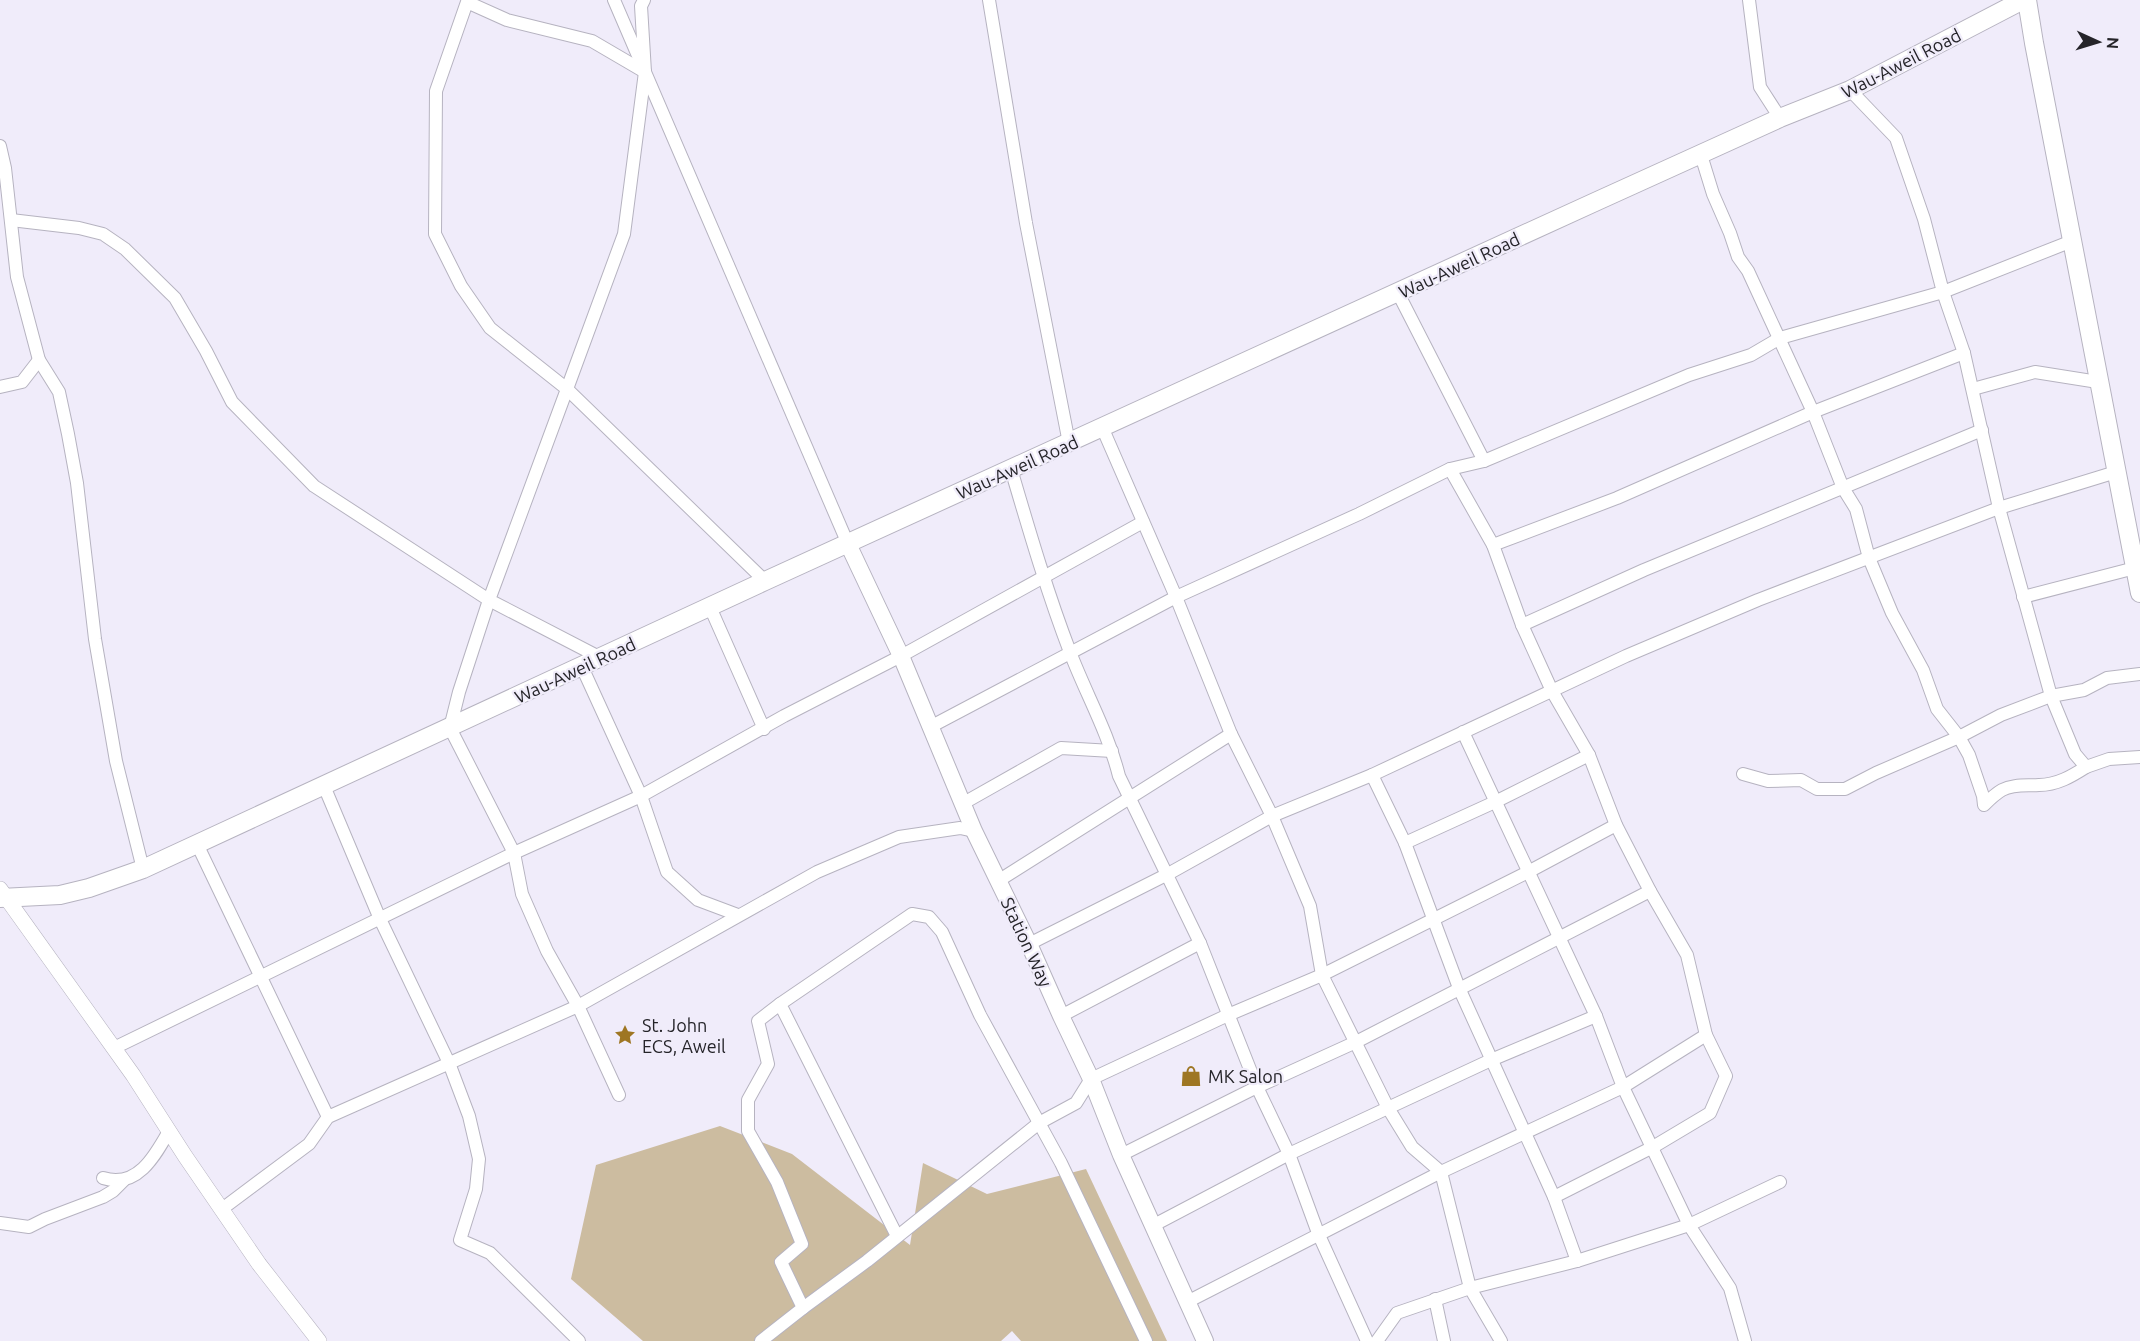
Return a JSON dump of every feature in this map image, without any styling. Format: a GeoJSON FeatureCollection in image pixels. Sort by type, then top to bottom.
{"type":"FeatureCollection","features":[{"type":"Feature","properties":{"kind":"main road","name":"Wau-Aweil Road"},"geometry":{"type":"LineString","coordinates":[[2,895],[60,895],[89,888],[143,869],[1102,427],[1780,118],[1850,90],[2023,0]]}},
{"type":"Feature","properties":{"kind":"main road"},"geometry":{"type":"LineString","coordinates":[[2027,0],[2140,593]]}},
{"type":"Feature","properties":{"kind":"main road","name":"Station Way"},"geometry":{"type":"LineString","coordinates":[[848,544],[901,656],[974,831],[1091,1079],[1121,1155],[1205,1341]]}},
{"type":"Feature","properties":{"kind":"street"},"geometry":{"type":"LineString","coordinates":[[614,0],[848,544]]}},
{"type":"Feature","properties":{"kind":"street"},"geometry":{"type":"LineString","coordinates":[[619,1095],[522,894],[514,853],[450,728],[459,692],[489,600],[624,234],[645,72],[641,6],[644,0]]}},
{"type":"Feature","properties":{"kind":"street"},"geometry":{"type":"LineString","coordinates":[[989,0],[1026,223],[1069,443]]}},
{"type":"Feature","properties":{"kind":"street"},"geometry":{"type":"LineString","coordinates":[[1749,0],[1760,87],[1780,118]]}},
{"type":"Feature","properties":{"kind":"street"},"geometry":{"type":"LineString","coordinates":[[645,72],[592,41],[507,20],[464,1],[436,91],[435,234],[461,286],[490,328],[567,389],[765,582]]}},
{"type":"Feature","properties":{"kind":"street"},"geometry":{"type":"LineString","coordinates":[[1850,90],[1896,138],[1924,219],[1943,292],[1964,353],[1999,508],[2051,696],[2075,754],[2086,766]]}},
{"type":"Feature","properties":{"kind":"street"},"geometry":{"type":"LineString","coordinates":[[0,146],[17,277],[39,360],[59,393],[78,483],[94,639],[116,761],[143,869]]}},
{"type":"Feature","properties":{"kind":"street"},"geometry":{"type":"LineString","coordinates":[[1701,155],[1713,194],[1738,257],[1748,271],[1780,338],[1843,488],[1856,509],[1869,558],[1892,613],[1923,670],[1936,709],[1959,737],[1976,775],[1984,805],[2003,789],[2055,783],[2072,776],[2086,766],[2109,759],[2140,757]]}},
{"type":"Feature","properties":{"kind":"street"},"geometry":{"type":"LineString","coordinates":[[11,220],[79,228],[103,234],[125,249],[175,298],[232,402],[314,486],[489,600],[601,658]]}},
{"type":"Feature","properties":{"kind":"street"},"geometry":{"type":"LineString","coordinates":[[930,727],[1176,597],[1359,514],[1449,469],[1484,461],[1689,375],[1751,355],[1780,338],[1943,292],[2072,241]]}},
{"type":"Feature","properties":{"kind":"street"},"geometry":{"type":"LineString","coordinates":[[1398,293],[1484,461]]}},
{"type":"Feature","properties":{"kind":"street"},"geometry":{"type":"LineString","coordinates":[[1493,546],[1627,494],[1813,412],[1964,353]]}},
{"type":"Feature","properties":{"kind":"street"},"geometry":{"type":"LineString","coordinates":[[0,387],[22,382],[39,360]]}},
{"type":"Feature","properties":{"kind":"street"},"geometry":{"type":"LineString","coordinates":[[1973,389],[2035,372],[2098,382]]}},
{"type":"Feature","properties":{"kind":"street"},"geometry":{"type":"LineString","coordinates":[[1102,427],[1176,597],[1231,734],[1272,816],[1310,906],[1322,975],[1388,1108],[1412,1147],[1441,1172],[1470,1288],[1501,1341]]}},
{"type":"Feature","properties":{"kind":"street"},"geometry":{"type":"LineString","coordinates":[[1522,625],[1644,570],[1982,430]]}},
{"type":"Feature","properties":{"kind":"street"},"geometry":{"type":"LineString","coordinates":[[1011,469],[1044,578],[1070,653],[1112,751],[1119,776],[1200,943],[1257,1087],[1289,1154],[1318,1233],[1368,1341]]}},
{"type":"Feature","properties":{"kind":"street"},"geometry":{"type":"LineString","coordinates":[[1449,469],[1493,546],[1522,625],[1552,691],[1589,755],[1616,825],[1650,891],[1688,955],[1706,1035],[1726,1076],[1710,1113],[1653,1147],[1554,1197]]}},
{"type":"Feature","properties":{"kind":"street"},"geometry":{"type":"LineString","coordinates":[[1029,944],[1168,874],[1272,816],[1372,775],[1668,638],[1999,508],[2116,472]]}},
{"type":"Feature","properties":{"kind":"street"},"geometry":{"type":"LineString","coordinates":[[114,1048],[514,853],[641,796],[1143,522]]}},
{"type":"Feature","properties":{"kind":"street"},"geometry":{"type":"LineString","coordinates":[[2023,597],[2135,568]]}},
{"type":"Feature","properties":{"kind":"street"},"geometry":{"type":"LineString","coordinates":[[710,607],[764,729]]}},
{"type":"Feature","properties":{"kind":"street"},"geometry":{"type":"LineString","coordinates":[[582,667],[641,796],[667,872],[698,900],[738,915]]}},
{"type":"Feature","properties":{"kind":"street"},"geometry":{"type":"LineString","coordinates":[[1743,774],[1768,781],[1801,780],[1817,789],[1845,789],[1959,737],[2001,715],[2051,696],[2084,690],[2107,678],[2140,674]]}},
{"type":"Feature","properties":{"kind":"street"},"geometry":{"type":"LineString","coordinates":[[1463,732],[1596,1016],[1623,1087],[1689,1225],[1730,1288],[1745,1341]]}},
{"type":"Feature","properties":{"kind":"street"},"geometry":{"type":"LineString","coordinates":[[998,881],[1231,734]]}},
{"type":"Feature","properties":{"kind":"street"},"geometry":{"type":"LineString","coordinates":[[962,804],[1061,748],[1112,751]]}},
{"type":"Feature","properties":{"kind":"street"},"geometry":{"type":"LineString","coordinates":[[1405,843],[1495,802],[1589,755]]}},
{"type":"Feature","properties":{"kind":"street"},"geometry":{"type":"LineString","coordinates":[[1372,775],[1405,843],[1459,988],[1554,1197],[1577,1262]]}},
{"type":"Feature","properties":{"kind":"street"},"geometry":{"type":"LineString","coordinates":[[324,786],[380,919],[449,1063],[469,1116],[479,1159],[476,1189],[460,1240],[490,1253],[579,1341]]}},
{"type":"Feature","properties":{"kind":"street"},"geometry":{"type":"LineString","coordinates":[[761,1341],[867,1261],[1039,1122],[1076,1104],[1091,1079],[1228,1015],[1322,975],[1528,872],[1616,825]]}},
{"type":"Feature","properties":{"kind":"street"},"geometry":{"type":"LineString","coordinates":[[222,1209],[309,1144],[328,1117],[578,1006],[817,872],[899,837],[960,828],[974,831]]}},
{"type":"Feature","properties":{"kind":"street"},"geometry":{"type":"LineString","coordinates":[[197,844],[328,1117]]}},
{"type":"Feature","properties":{"kind":"street"},"geometry":{"type":"LineString","coordinates":[[1121,1155],[1257,1087],[1356,1042],[1650,891]]}},
{"type":"Feature","properties":{"kind":"street"},"geometry":{"type":"LineString","coordinates":[[2,895],[114,1048],[259,1264],[319,1341]]}},
{"type":"Feature","properties":{"kind":"street"},"geometry":{"type":"LineString","coordinates":[[802,1308],[781,1262],[802,1244],[777,1182],[748,1131],[748,1100],[768,1064],[758,1021],[912,914],[929,917],[942,932],[980,1015],[1061,1163],[1146,1341]]}},
{"type":"Feature","properties":{"kind":"street"},"geometry":{"type":"LineString","coordinates":[[1061,1016],[1200,943]]}},
{"type":"Feature","properties":{"kind":"street"},"geometry":{"type":"LineString","coordinates":[[780,1004],[897,1236]]}},
{"type":"Feature","properties":{"kind":"street"},"geometry":{"type":"LineString","coordinates":[[1154,1225],[1289,1154],[1491,1060],[1596,1016]]}},
{"type":"Feature","properties":{"kind":"street"},"geometry":{"type":"LineString","coordinates":[[1187,1302],[1441,1172],[1623,1087],[1706,1035]]}},
{"type":"Feature","properties":{"kind":"street"},"geometry":{"type":"LineString","coordinates":[[0,1223],[29,1227],[103,1197],[124,1180],[145,1168],[156,1155],[169,1131]]}},
{"type":"Feature","properties":{"kind":"street"},"geometry":{"type":"LineString","coordinates":[[103,1178],[114,1182],[124,1180]]}},
{"type":"Feature","properties":{"kind":"street"},"geometry":{"type":"LineString","coordinates":[[1377,1341],[1396,1313],[1470,1288],[1577,1262],[1689,1225],[1780,1182]]}},
{"type":"Feature","properties":{"kind":"street"},"geometry":{"type":"LineString","coordinates":[[1435,1299],[1444,1341]]}},
{"type":"Feature","properties":{"kind":"shaded area"},"geometry":{"type":"Polygon","coordinates":[[[720,1126],[792,1154],[910,1245],[923,1163],[987,1194],[1086,1169],[1167,1341],[1021,1341],[1012,1331],[1001,1341],[643,1341],[571,1279],[596,1165],[720,1126]]]}},
{"type":"Feature","properties":{"kind":"place","name":"St. John ECS, Aweil"},"geometry":{"type":"Point","coordinates":[625,1035]}},
{"type":"Feature","properties":{"kind":"place","name":"MK Salon"},"geometry":{"type":"Point","coordinates":[1191,1076]}}]}
